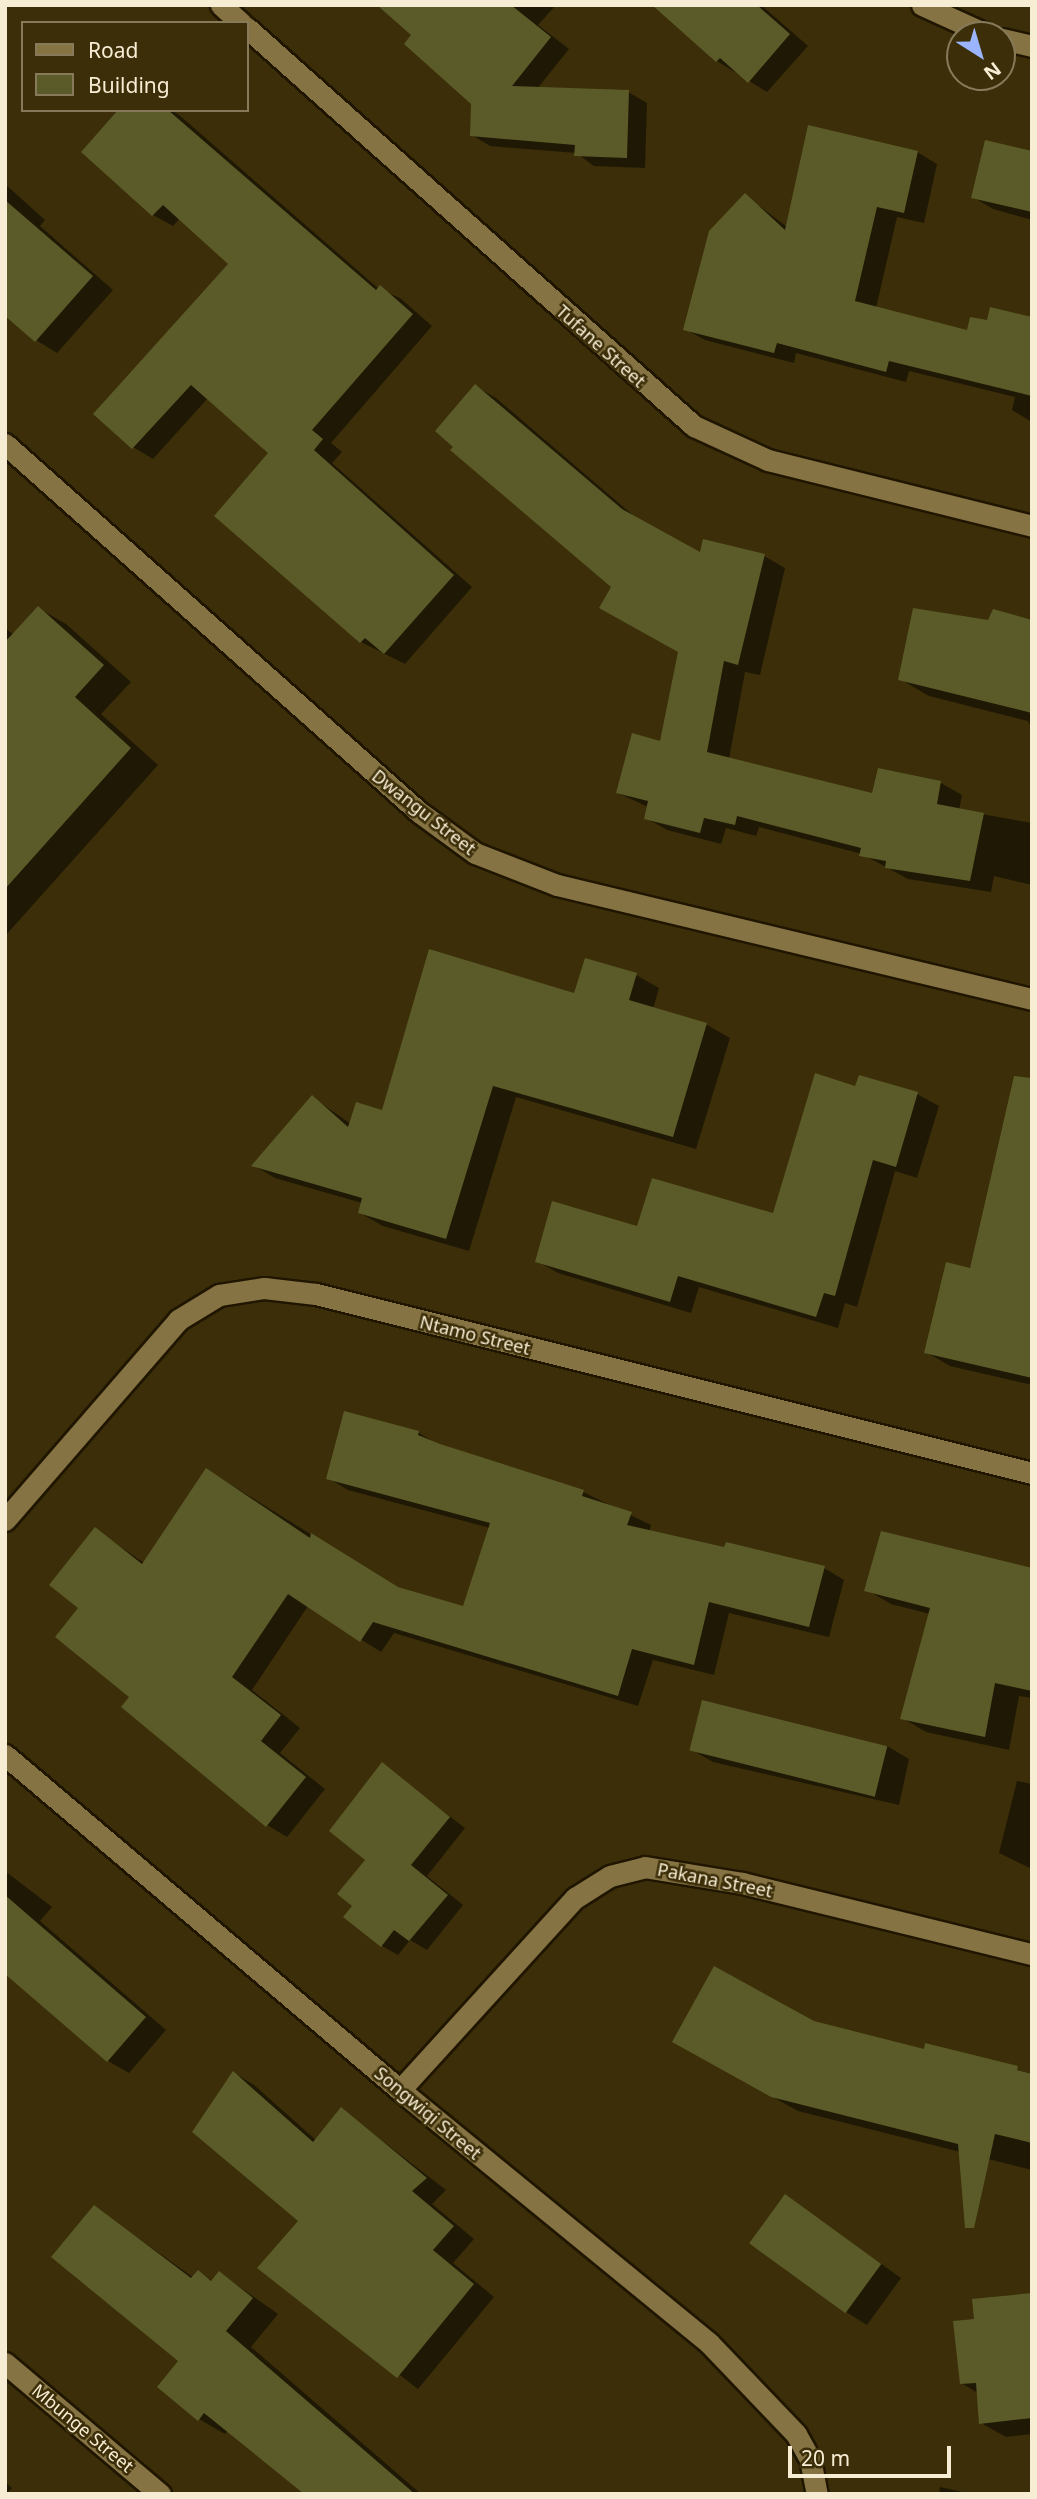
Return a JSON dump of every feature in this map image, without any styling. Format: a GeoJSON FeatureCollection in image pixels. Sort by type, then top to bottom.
{"type":"FeatureCollection","features":[{"type":"Feature","properties":{"kind":"street"},"geometry":{"type":"LineString","coordinates":[[221,5],[239,21]]}},
{"type":"Feature","properties":{"kind":"street"},"geometry":{"type":"LineString","coordinates":[[922,5],[957,21]]}},
{"type":"Feature","properties":{"kind":"street","name":"Tufane Street"},"geometry":{"type":"LineString","coordinates":[[248,29],[694,426],[768,460],[1032,526]]}},
{"type":"Feature","properties":{"kind":"street","name":"Dwangu Street"},"geometry":{"type":"LineString","coordinates":[[5,444],[419,812],[475,853],[557,885],[1032,999]]}},
{"type":"Feature","properties":{"kind":"street","name":"Ntamo Street"},"geometry":{"type":"LineString","coordinates":[[5,1520],[178,1320],[219,1295],[264,1288],[316,1294],[1032,1473]]}},
{"type":"Feature","properties":{"kind":"street","name":"Songwiqi Street"},"geometry":{"type":"LineString","coordinates":[[5,1755],[400,2090],[709,2343],[796,2434],[810,2459],[817,2494]]}},
{"type":"Feature","properties":{"kind":"street","name":"Pakana Street"},"geometry":{"type":"LineString","coordinates":[[400,2090],[575,1898],[610,1876],[645,1867],[742,1883],[1032,1954]]}},
{"type":"Feature","properties":{"kind":"street","name":"Mbunge Street"},"geometry":{"type":"LineString","coordinates":[[5,2363],[160,2494]]}},
{"type":"Feature","properties":{"kind":"building"},"geometry":{"type":"Polygon","coordinates":[[[377,5],[511,5],[551,37],[512,86],[629,90],[627,158],[574,156],[575,145],[470,136],[471,104],[404,44],[411,35],[377,5]]]}},
{"type":"Feature","properties":{"kind":"building"},"geometry":{"type":"Polygon","coordinates":[[[652,5],[757,5],[790,34],[748,83],[720,58],[716,62],[652,5]]]}},
{"type":"Feature","properties":{"kind":"building"},"geometry":{"type":"Polygon","coordinates":[[[116,112],[170,112],[376,290],[380,285],[413,314],[312,430],[323,439],[314,450],[454,575],[384,654],[365,638],[360,643],[214,516],[268,453],[191,385],[132,449],[93,414],[228,264],[163,205],[152,216],[81,152],[116,112]]]}},
{"type":"Feature","properties":{"kind":"building"},"geometry":{"type":"Polygon","coordinates":[[[808,125],[918,151],[904,213],[877,207],[855,301],[967,330],[970,317],[987,320],[990,307],[1032,317],[1032,396],[889,361],[886,372],[777,343],[774,353],[683,330],[709,231],[745,193],[785,230],[808,125]]]}},
{"type":"Feature","properties":{"kind":"building"},"geometry":{"type":"Polygon","coordinates":[[[985,140],[1032,151],[1032,212],[971,198],[985,140]]]}},
{"type":"Feature","properties":{"kind":"building"},"geometry":{"type":"Polygon","coordinates":[[[5,200],[93,276],[35,342],[5,316],[5,200]]]}},
{"type":"Feature","properties":{"kind":"building"},"geometry":{"type":"Polygon","coordinates":[[[475,384],[622,509],[700,552],[703,539],[765,554],[738,665],[724,661],[707,752],[872,793],[878,768],[941,781],[937,804],[984,813],[970,881],[885,868],[886,861],[859,856],[861,848],[737,816],[735,825],[704,818],[700,833],[644,819],[648,801],[616,793],[632,733],[660,741],[678,652],[599,608],[611,587],[450,450],[453,447],[435,431],[475,384]]]}},
{"type":"Feature","properties":{"kind":"building"},"geometry":{"type":"Polygon","coordinates":[[[38,606],[104,665],[75,697],[131,748],[5,889],[5,642],[38,606]]]}},
{"type":"Feature","properties":{"kind":"building"},"geometry":{"type":"Polygon","coordinates":[[[913,608],[988,620],[993,609],[1032,620],[1032,713],[898,680],[913,608]]]}},
{"type":"Feature","properties":{"kind":"building"},"geometry":{"type":"Polygon","coordinates":[[[429,949],[574,993],[585,958],[637,973],[629,1000],[707,1023],[673,1137],[493,1086],[446,1239],[358,1213],[362,1198],[251,1166],[312,1095],[348,1127],[356,1102],[382,1110],[429,949]]]}},
{"type":"Feature","properties":{"kind":"building"},"geometry":{"type":"Polygon","coordinates":[[[815,1073],[855,1086],[859,1075],[918,1092],[896,1167],[873,1160],[835,1296],[824,1293],[816,1317],[678,1276],[670,1302],[535,1262],[552,1201],[637,1226],[652,1178],[773,1213],[815,1073]]]}},
{"type":"Feature","properties":{"kind":"building"},"geometry":{"type":"Polygon","coordinates":[[[1014,1076],[1032,1078],[1032,1378],[924,1353],[946,1262],[970,1268],[1014,1076]]]}},
{"type":"Feature","properties":{"kind":"building"},"geometry":{"type":"Polygon","coordinates":[[[344,1411],[419,1431],[418,1435],[440,1444],[584,1490],[582,1496],[632,1512],[627,1525],[724,1547],[726,1542],[825,1566],[809,1627],[709,1602],[694,1665],[632,1649],[618,1696],[373,1622],[360,1642],[288,1594],[232,1677],[281,1715],[261,1741],[306,1777],[266,1827],[121,1707],[129,1697],[55,1637],[78,1608],[49,1585],[95,1527],[142,1564],[206,1468],[310,1538],[311,1533],[398,1587],[463,1606],[490,1523],[326,1479],[344,1411]]]}},
{"type":"Feature","properties":{"kind":"building"},"geometry":{"type":"Polygon","coordinates":[[[881,1531],[1032,1568],[1032,1691],[995,1683],[985,1737],[900,1719],[930,1608],[864,1591],[881,1531]]]}},
{"type":"Feature","properties":{"kind":"building"},"geometry":{"type":"Polygon","coordinates":[[[702,1700],[887,1746],[875,1797],[689,1750],[702,1700]]]}},
{"type":"Feature","properties":{"kind":"building"},"geometry":{"type":"Polygon","coordinates":[[[382,1762],[450,1817],[411,1865],[448,1895],[409,1941],[394,1930],[381,1947],[343,1917],[352,1906],[337,1894],[365,1860],[329,1831],[382,1762]]]}},
{"type":"Feature","properties":{"kind":"building"},"geometry":{"type":"Polygon","coordinates":[[[5,1895],[146,2017],[107,2062],[5,1974],[5,1895]]]}},
{"type":"Feature","properties":{"kind":"building"},"geometry":{"type":"Polygon","coordinates":[[[714,1966],[814,2021],[924,2049],[925,2043],[1018,2066],[1017,2070],[1032,2074],[1032,2143],[995,2134],[974,2228],[965,2228],[958,2144],[771,2097],[672,2042],[714,1966]]]}},
{"type":"Feature","properties":{"kind":"building"},"geometry":{"type":"Polygon","coordinates":[[[233,2071],[313,2142],[341,2107],[427,2178],[412,2191],[454,2226],[433,2250],[474,2284],[397,2378],[257,2268],[298,2221],[192,2132],[233,2071]]]}},
{"type":"Feature","properties":{"kind":"building"},"geometry":{"type":"Polygon","coordinates":[[[785,2194],[881,2264],[845,2313],[749,2243],[785,2194]]]}},
{"type":"Feature","properties":{"kind":"building"},"geometry":{"type":"Polygon","coordinates":[[[94,2205],[191,2278],[198,2270],[211,2281],[219,2271],[253,2298],[226,2331],[415,2494],[304,2494],[204,2413],[198,2421],[157,2387],[178,2361],[51,2257],[94,2205]]]}},
{"type":"Feature","properties":{"kind":"building"},"geometry":{"type":"Polygon","coordinates":[[[1032,2293],[1032,2418],[979,2424],[976,2383],[960,2384],[953,2321],[974,2319],[972,2299],[1032,2293]]]}}]}
